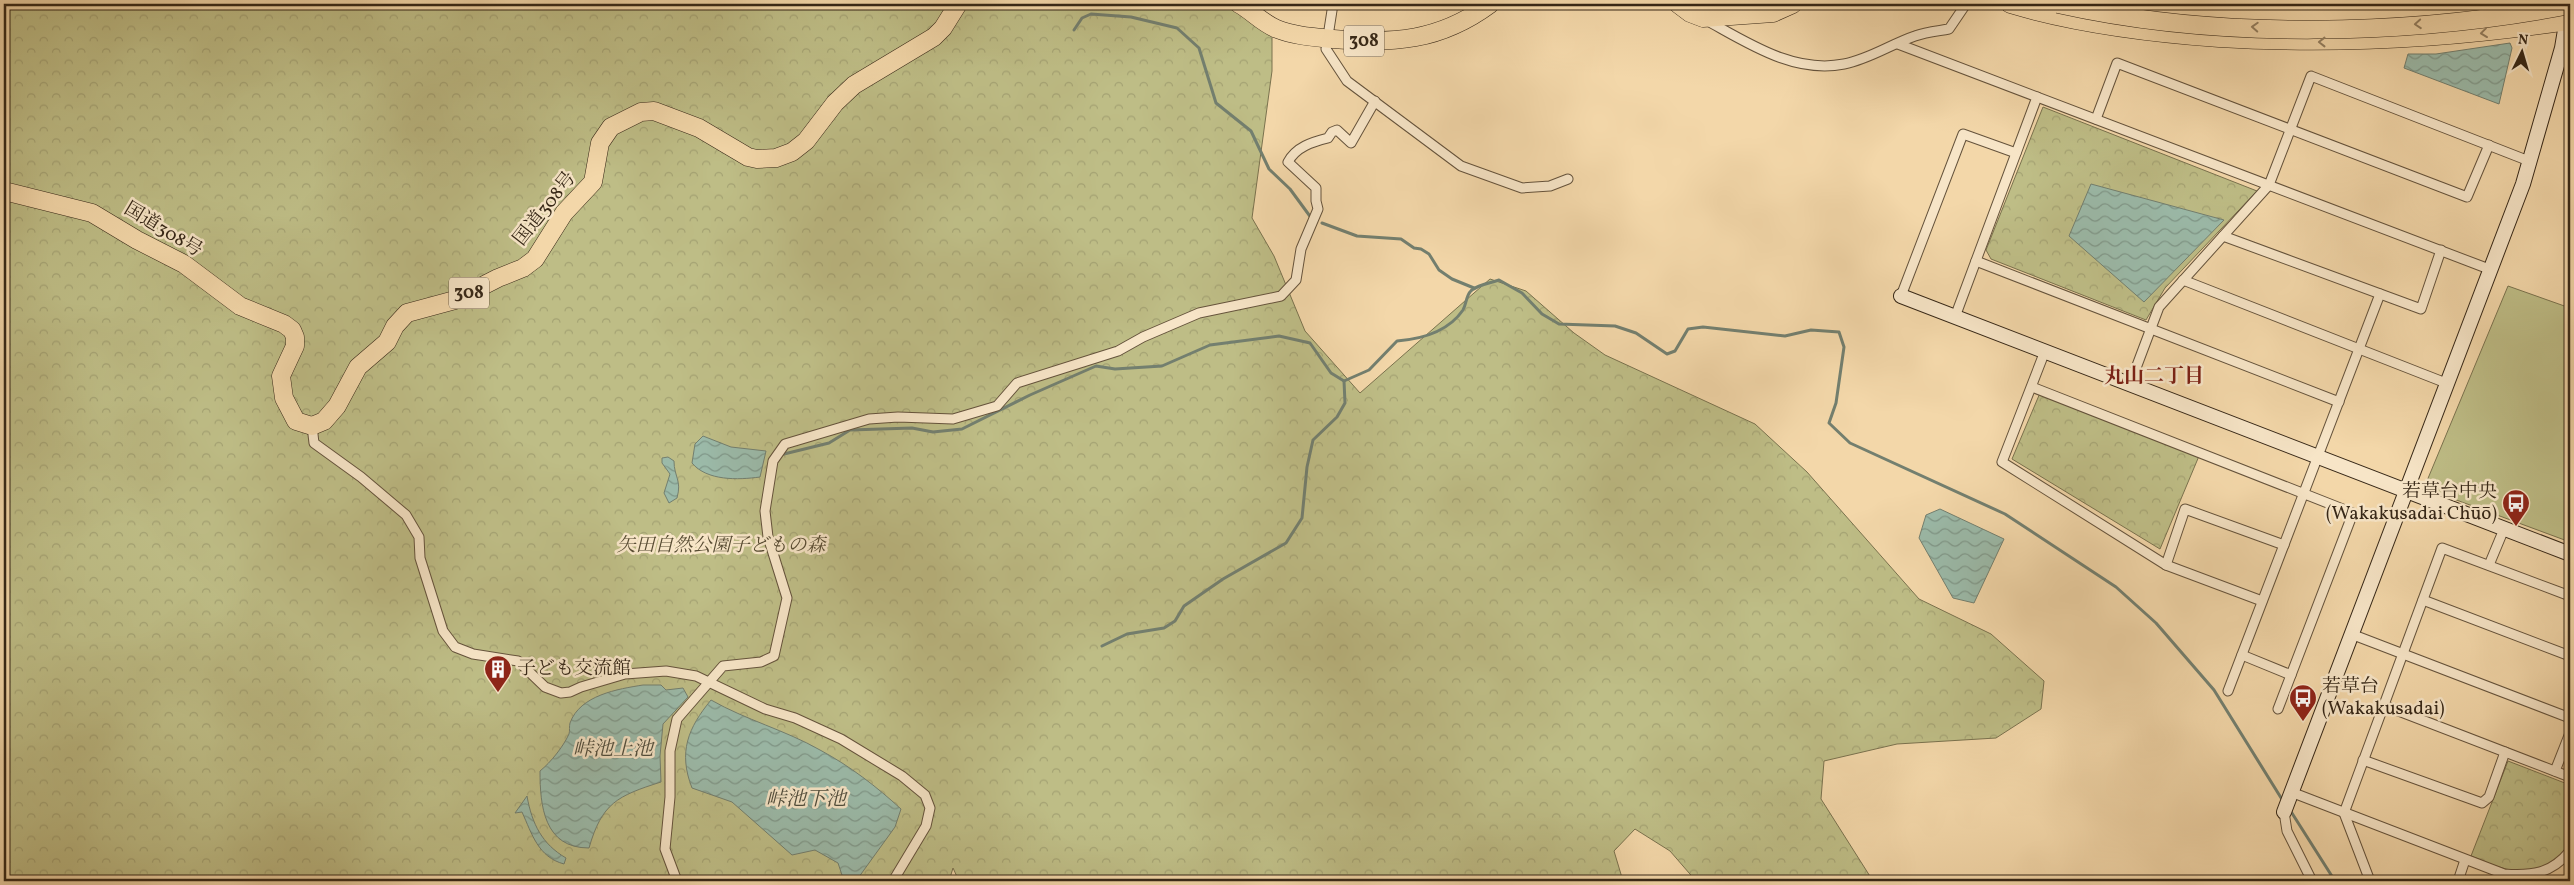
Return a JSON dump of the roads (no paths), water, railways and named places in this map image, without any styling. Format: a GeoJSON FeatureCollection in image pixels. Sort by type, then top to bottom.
{"type":"FeatureCollection","features":[{"type":"Feature","properties":{"kind":"highway","name":"国道308号"},"geometry":{"type":"LineString","coordinates":[[4,191],[92,213],[137,240],[184,264],[240,306],[284,324],[292,330],[295,337],[294,346],[281,376],[282,389],[287,406],[296,421],[312,426],[324,421],[337,406],[358,367],[387,342],[395,326],[407,313],[455,300],[522,268],[535,259],[564,214],[593,182],[600,143],[611,127],[641,112],[654,112],[699,128],[748,157],[766,160],[784,155],[806,141],[835,103],[854,85],[934,37],[943,28],[958,4]]}},
{"type":"Feature","properties":{"kind":"highway","name":"308"},"geometry":{"type":"LineString","coordinates":[[1239,4],[1274,28],[1294,35],[1383,42],[1411,39],[1442,31],[1472,17],[1490,4]]}},
{"type":"Feature","properties":{"kind":"highway"},"geometry":{"type":"LineString","coordinates":[[1678,4],[1690,14],[1703,18],[1774,13],[1793,4]]}},
{"type":"Feature","properties":{"kind":"highway"},"geometry":{"type":"LineString","coordinates":[[2010,4],[2110,26],[2171,34],[2260,40],[2337,42],[2444,37],[2569,13]]}},
{"type":"Feature","properties":{"kind":"highway"},"geometry":{"type":"LineString","coordinates":[[2058,4],[2112,14],[2172,21],[2290,28],[2380,27],[2569,13]]}},
{"type":"Feature","properties":{"kind":"highway"},"geometry":{"type":"LineString","coordinates":[[2144,4],[2230,11],[2320,14],[2380,12],[2476,4]]}},
{"type":"Feature","properties":{"kind":"street"},"geometry":{"type":"LineString","coordinates":[[1333,4],[1326,49],[1347,81],[1461,166],[1522,188],[1550,186],[1568,179]]}},
{"type":"Feature","properties":{"kind":"street"},"geometry":{"type":"LineString","coordinates":[[1703,18],[1764,52],[1818,66],[1844,64],[1915,36],[1949,29],[1966,4]]}},
{"type":"Feature","properties":{"kind":"street"},"geometry":{"type":"LineString","coordinates":[[2312,881],[2287,831],[2284,812],[2530,161],[2566,48],[2569,13]]}},
{"type":"Feature","properties":{"kind":"street"},"geometry":{"type":"LineString","coordinates":[[1898,44],[2489,269]]}},
{"type":"Feature","properties":{"kind":"street"},"geometry":{"type":"LineString","coordinates":[[2096,119],[2118,63],[2467,197],[2488,145]]}},
{"type":"Feature","properties":{"kind":"street"},"geometry":{"type":"LineString","coordinates":[[2130,384],[2159,307],[2268,185],[2311,76],[2530,161]]}},
{"type":"Feature","properties":{"kind":"street"},"geometry":{"type":"LineString","coordinates":[[1955,316],[2038,97]]}},
{"type":"Feature","properties":{"kind":"street"},"geometry":{"type":"LineString","coordinates":[[677,881],[665,849],[670,797],[670,751],[677,719],[723,666],[761,662],[774,656],[787,598],[768,537],[765,511],[774,461],[785,444],[870,419],[898,417],[954,419],[997,406],[1016,384],[1118,351],[1143,337],[1199,313],[1281,296],[1296,280],[1301,249],[1318,209],[1316,188],[1288,162],[1293,152],[1328,138],[1332,132],[1337,130],[1351,143],[1375,101]]}},
{"type":"Feature","properties":{"kind":"street"},"geometry":{"type":"LineString","coordinates":[[2016,153],[1963,134],[1901,296],[2570,554]]}},
{"type":"Feature","properties":{"kind":"street"},"geometry":{"type":"LineString","coordinates":[[2224,236],[2421,309],[2441,250]]}},
{"type":"Feature","properties":{"kind":"street"},"geometry":{"type":"LineString","coordinates":[[1976,261],[2339,402]]}},
{"type":"Feature","properties":{"kind":"street"},"geometry":{"type":"LineString","coordinates":[[2183,280],[2446,383]]}},
{"type":"Feature","properties":{"kind":"street"},"geometry":{"type":"LineString","coordinates":[[2228,691],[2380,294]]}},
{"type":"Feature","properties":{"kind":"street"},"geometry":{"type":"LineString","coordinates":[[2045,352],[2002,462],[2166,565],[2262,601]]}},
{"type":"Feature","properties":{"kind":"street"},"geometry":{"type":"LineString","coordinates":[[2032,387],[2354,513],[2278,709]]}},
{"type":"Feature","properties":{"kind":"street"},"geometry":{"type":"LineString","coordinates":[[312,426],[314,443],[361,477],[406,515],[419,537],[420,558],[443,631],[456,647],[473,654],[518,661],[546,687],[561,693],[570,692],[625,674],[666,671],[696,676],[765,709],[795,718],[841,739],[902,776],[925,795],[930,808],[926,826],[893,881]]}},
{"type":"Feature","properties":{"kind":"street"},"geometry":{"type":"LineString","coordinates":[[2166,565],[2185,509],[2284,545]]}},
{"type":"Feature","properties":{"kind":"street"},"geometry":{"type":"LineString","coordinates":[[2489,565],[2504,529]]}},
{"type":"Feature","properties":{"kind":"street"},"geometry":{"type":"LineString","coordinates":[[2370,881],[2344,813],[2442,548],[2570,596]]}},
{"type":"Feature","properties":{"kind":"street"},"geometry":{"type":"LineString","coordinates":[[2423,600],[2570,656]]}},
{"type":"Feature","properties":{"kind":"street"},"geometry":{"type":"LineString","coordinates":[[2351,634],[2570,718]]}},
{"type":"Feature","properties":{"kind":"street"},"geometry":{"type":"LineString","coordinates":[[2242,655],[2291,675]]}},
{"type":"Feature","properties":{"kind":"street"},"geometry":{"type":"LineString","coordinates":[[2383,705],[2570,777]]}},
{"type":"Feature","properties":{"kind":"street"},"geometry":{"type":"LineString","coordinates":[[2555,771],[2570,733]]}},
{"type":"Feature","properties":{"kind":"street"},"geometry":{"type":"LineString","coordinates":[[2364,760],[2482,803],[2489,798],[2505,752]]}},
{"type":"Feature","properties":{"kind":"street"},"geometry":{"type":"LineString","coordinates":[[2291,792],[2504,874],[2526,876],[2544,873],[2561,862],[2570,851]]}},
{"type":"Feature","properties":{"kind":"street"},"geometry":{"type":"LineString","coordinates":[[2458,881],[2465,860]]}},
{"type":"Feature","properties":{"kind":"water"},"geometry":{"type":"Polygon","coordinates":[[[2510,43],[2512,48],[2499,104],[2404,68],[2408,54],[2436,54],[2510,43]]]}},
{"type":"Feature","properties":{"kind":"water"},"geometry":{"type":"Polygon","coordinates":[[[2091,184],[2224,220],[2144,302],[2069,236],[2091,184]]]}},
{"type":"Feature","properties":{"kind":"water"},"geometry":{"type":"Polygon","coordinates":[[[703,436],[731,447],[766,451],[760,477],[742,479],[723,478],[698,469],[692,463],[695,444],[703,436]]]}},
{"type":"Feature","properties":{"kind":"water"},"geometry":{"type":"Polygon","coordinates":[[[668,457],[674,461],[679,487],[677,498],[669,503],[664,493],[670,474],[662,463],[662,458],[668,457]]]}},
{"type":"Feature","properties":{"kind":"water"},"geometry":{"type":"Polygon","coordinates":[[[1940,509],[2004,539],[1974,603],[1953,598],[1919,538],[1926,515],[1940,509]]]}},
{"type":"Feature","properties":{"kind":"water","name":"峠池上池"},"geometry":{"type":"Polygon","coordinates":[[[643,685],[661,685],[666,690],[683,688],[688,697],[663,724],[660,756],[661,782],[633,792],[613,803],[600,821],[589,848],[574,846],[562,841],[548,823],[544,811],[541,798],[540,771],[563,744],[569,734],[570,723],[575,713],[582,706],[612,691],[643,685]]]}},
{"type":"Feature","properties":{"kind":"water","name":"峠池下池"},"geometry":{"type":"Polygon","coordinates":[[[711,700],[807,743],[831,756],[863,777],[901,809],[895,827],[856,881],[844,881],[838,863],[815,850],[792,855],[732,802],[692,788],[686,763],[688,741],[696,720],[711,700]]]}},
{"type":"Feature","properties":{"kind":"water"},"geometry":{"type":"Polygon","coordinates":[[[527,796],[532,816],[539,832],[550,846],[566,858],[564,864],[555,861],[542,850],[537,844],[522,812],[515,813],[527,796]]]}},
{"type":"Feature","properties":{"kind":"waterway"},"geometry":{"type":"LineString","coordinates":[[1074,30],[1082,18],[1091,14],[1131,17],[1177,28],[1199,48],[1216,103],[1251,131],[1269,169],[1290,189],[1312,219]]}},
{"type":"Feature","properties":{"kind":"waterway"},"geometry":{"type":"LineString","coordinates":[[1322,223],[1357,236],[1401,239],[1414,248],[1421,249],[1429,254],[1439,270],[1452,279],[1474,288]]}},
{"type":"Feature","properties":{"kind":"waterway"},"geometry":{"type":"LineString","coordinates":[[784,454],[829,443],[850,430],[912,428],[933,432],[962,429],[1030,395],[1096,366],[1115,369],[1162,366],[1210,345],[1279,336],[1310,343],[1331,373],[1344,381],[1369,370],[1397,341],[1425,336],[1450,324],[1463,310],[1472,290],[1499,280],[1522,293],[1542,314],[1559,324],[1615,326],[1636,333],[1667,354],[1675,351],[1688,329],[1703,327],[1785,336],[1811,330],[1839,332],[1844,347],[1836,403],[1829,423],[1850,443],[2005,514],[2116,587],[2156,623],[2214,690],[2283,801]]}},
{"type":"Feature","properties":{"kind":"waterway"},"geometry":{"type":"LineString","coordinates":[[1102,646],[1127,634],[1164,628],[1175,621],[1184,606],[1223,579],[1286,543],[1302,518],[1307,467],[1313,440],[1337,417],[1345,403],[1344,381]]}},
{"type":"Feature","properties":{"kind":"waterway"},"geometry":{"type":"LineString","coordinates":[[2290,810],[2335,881]]}},
{"type":"Feature","properties":{"kind":"place","name":"若草台中央 (Wakakusadai Chūō)"},"geometry":{"type":"Point","coordinates":[2516,527]}},
{"type":"Feature","properties":{"kind":"place","name":"子ども交流館"},"geometry":{"type":"Point","coordinates":[498,693]}},
{"type":"Feature","properties":{"kind":"place","name":"若草台 (Wakakusadai)"},"geometry":{"type":"Point","coordinates":[2303,722]}},
{"type":"Feature","properties":{"kind":"district","name":"丸山二丁目"},"geometry":{"type":"Point","coordinates":[2154,377]}},
{"type":"Feature","properties":{"kind":"park label","name":"矢田自然公園子どもの森"},"geometry":{"type":"Point","coordinates":[721,546]}}]}
